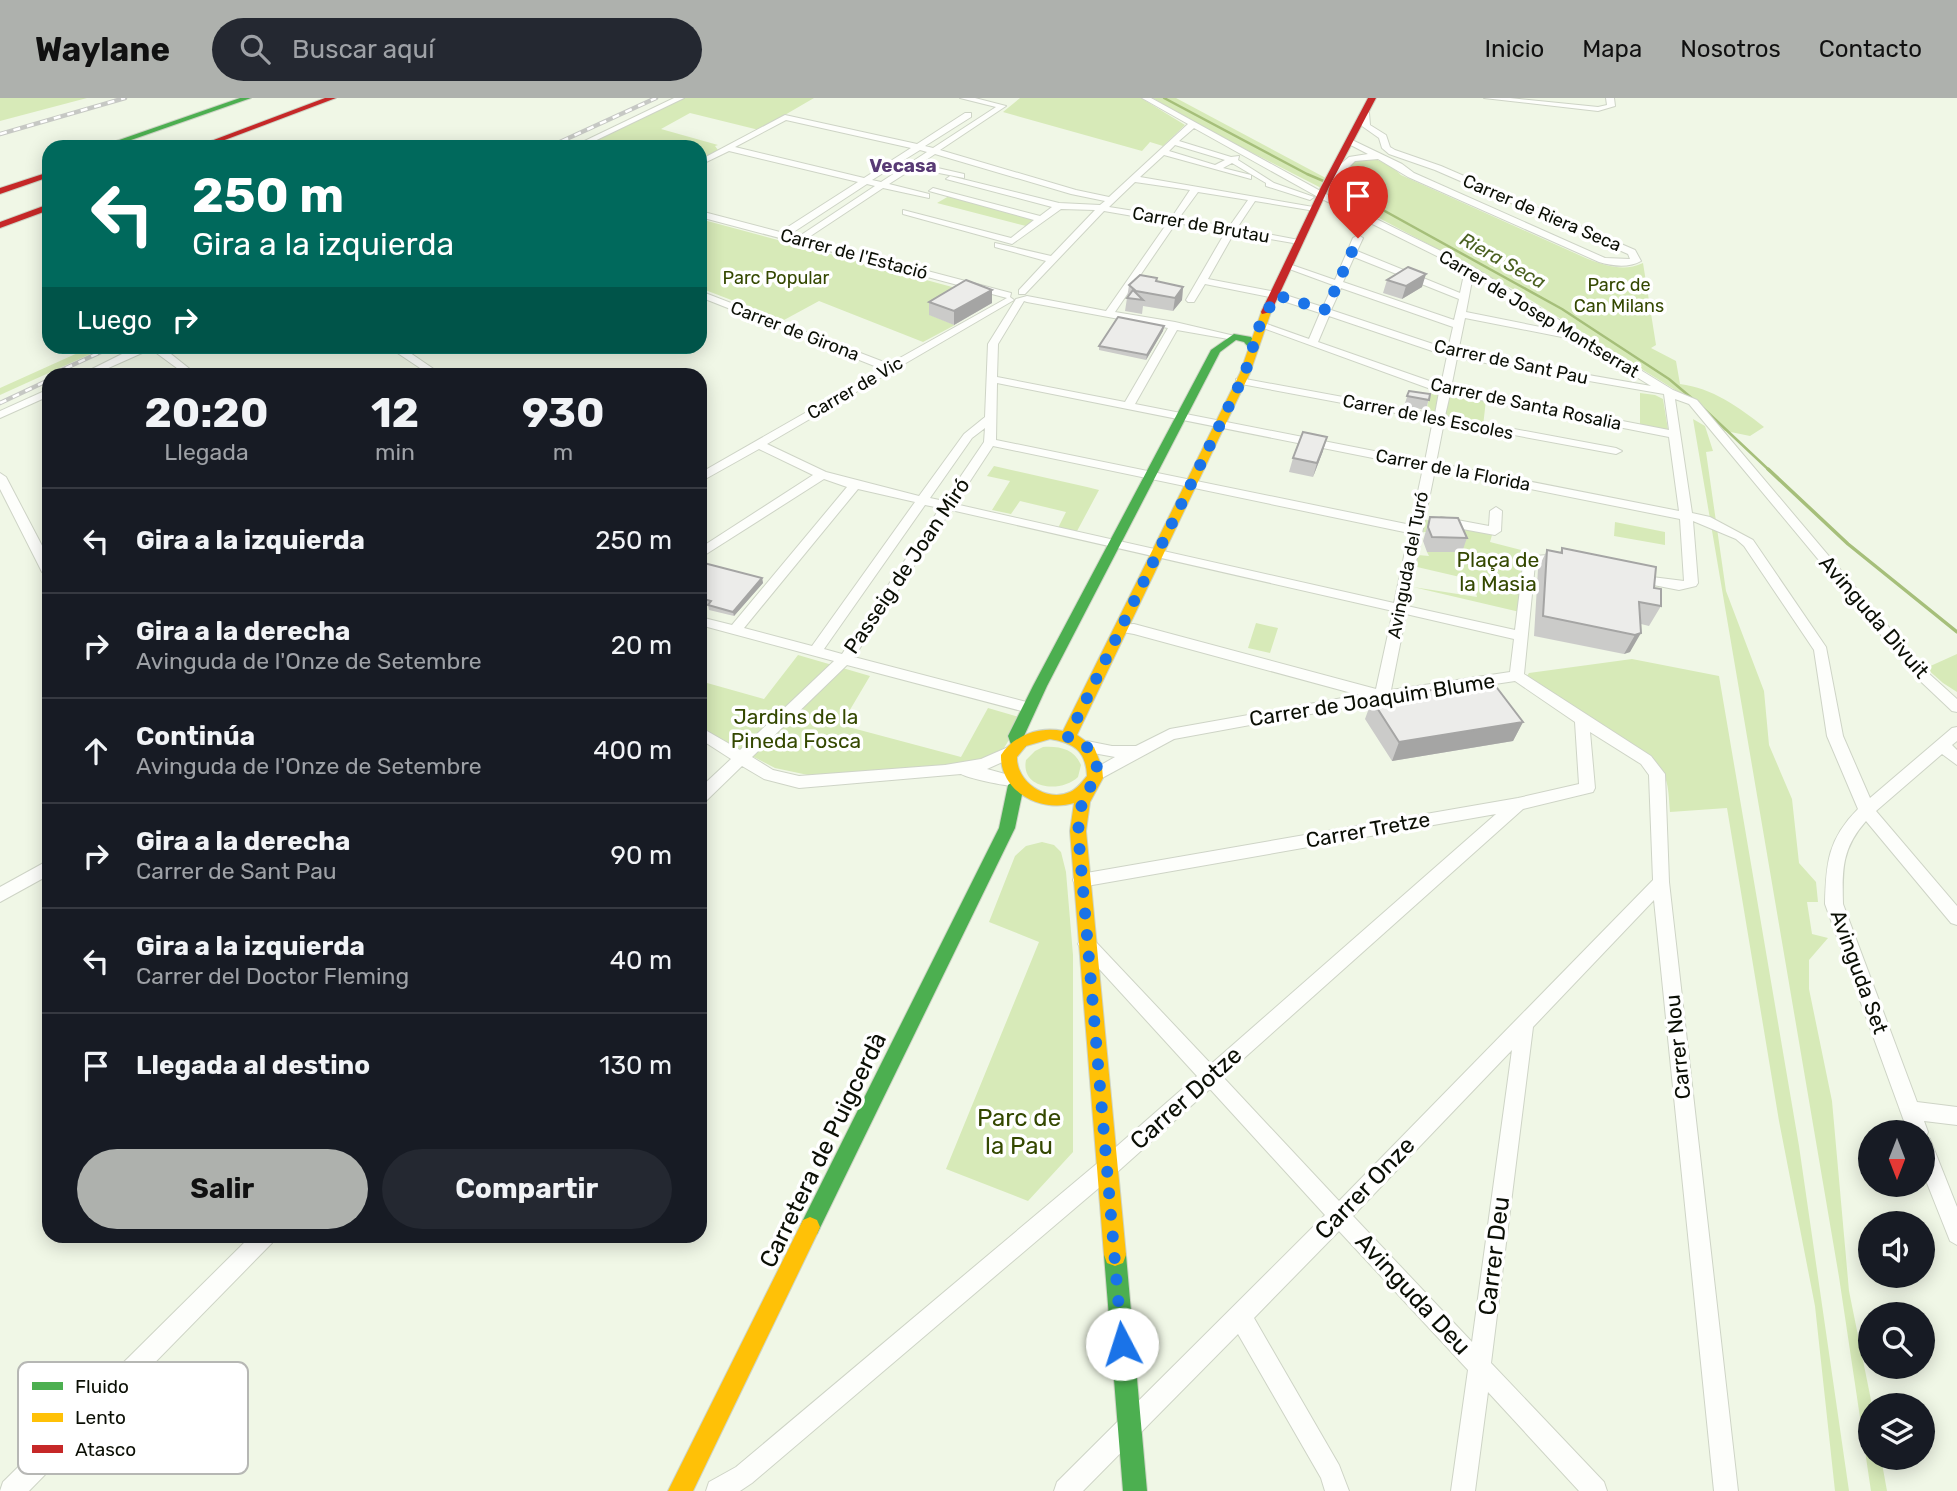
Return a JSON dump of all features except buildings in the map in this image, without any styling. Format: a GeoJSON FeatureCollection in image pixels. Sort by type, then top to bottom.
{"type":"FeatureCollection","features":[{"type":"Feature","properties":{"kind":"main road"},"geometry":{"type":"LineString","coordinates":[[218,140],[332,98]]}},
{"type":"Feature","properties":{"kind":"main road"},"geometry":{"type":"LineString","coordinates":[[230,140],[343,98]]}},
{"type":"Feature","properties":{"kind":"main road"},"geometry":{"type":"LineString","coordinates":[[125,140],[253,100]]}},
{"type":"Feature","properties":{"kind":"main road"},"geometry":{"type":"LineString","coordinates":[[145,140],[253,100]]}},
{"type":"Feature","properties":{"kind":"main road"},"geometry":{"type":"LineString","coordinates":[[1093,780],[1072,797],[1047,799],[1029,794],[1015,783],[1008,765],[1015,749],[1016,736],[1216,350],[1242,343],[1259,326],[1276,295],[1318,201],[1368,106]]}},
{"type":"Feature","properties":{"kind":"main road"},"geometry":{"type":"LineString","coordinates":[[0,183],[42,168]]}},
{"type":"Feature","properties":{"kind":"main road"},"geometry":{"type":"LineString","coordinates":[[0,191],[42,176]]}},
{"type":"Feature","properties":{"kind":"main road"},"geometry":{"type":"LineString","coordinates":[[0,223],[42,207]]}},
{"type":"Feature","properties":{"kind":"main road"},"geometry":{"type":"LineString","coordinates":[[1068,737],[1221,425],[1240,381],[1242,343]]}},
{"type":"Feature","properties":{"kind":"main road"},"geometry":{"type":"LineString","coordinates":[[1015,749],[1041,735],[1068,737],[1087,747],[1096,760],[1093,780],[1082,802],[1078,831],[1135,1491]]}},
{"type":"Feature","properties":{"kind":"main road","name":"Carretera de Puigcerdà"},"geometry":{"type":"LineString","coordinates":[[684,1483],[1007,828],[1015,783]]}},
{"type":"Feature","properties":{"kind":"main road"},"geometry":{"type":"LineString","coordinates":[[1047,799],[1067,815],[1078,831]]}},
{"type":"Feature","properties":{"kind":"main road","name":"Carretera de Puigcerdà"},"geometry":{"type":"LineString","coordinates":[[1007,828],[1047,799]]}},
{"type":"Feature","properties":{"kind":"street"},"geometry":{"type":"LineString","coordinates":[[591,140],[680,98]]}},
{"type":"Feature","properties":{"kind":"street"},"geometry":{"type":"LineString","coordinates":[[799,240],[1002,106],[991,100],[964,98]]}},
{"type":"Feature","properties":{"kind":"street"},"geometry":{"type":"LineString","coordinates":[[1146,98],[1248,155],[1318,201]]}},
{"type":"Feature","properties":{"kind":"street"},"geometry":{"type":"LineString","coordinates":[[1488,98],[1601,109],[1611,106],[1610,98]]}},
{"type":"Feature","properties":{"kind":"street"},"geometry":{"type":"LineString","coordinates":[[1505,98],[1515,101]]}},
{"type":"Feature","properties":{"kind":"street"},"geometry":{"type":"LineString","coordinates":[[782,235],[991,100]]}},
{"type":"Feature","properties":{"kind":"street","name":"Carrer de Riera Seca"},"geometry":{"type":"LineString","coordinates":[[1349,142],[1411,175],[1602,260],[1619,263],[1636,261],[1632,252],[1438,168],[1392,152],[1386,148],[1383,137],[1366,126],[1368,106]]}},
{"type":"Feature","properties":{"kind":"street"},"geometry":{"type":"LineString","coordinates":[[707,159],[785,117],[919,147],[1074,192],[1112,200]]}},
{"type":"Feature","properties":{"kind":"street"},"geometry":{"type":"LineString","coordinates":[[1193,124],[1102,208],[1017,297],[993,344],[990,442],[1191,484],[1416,523],[1495,531],[1496,511]]}},
{"type":"Feature","properties":{"kind":"street"},"geometry":{"type":"LineString","coordinates":[[1174,142],[1232,160],[1270,182],[1269,184]]}},
{"type":"Feature","properties":{"kind":"street"},"geometry":{"type":"LineString","coordinates":[[728,148],[928,196],[1040,219]]}},
{"type":"Feature","properties":{"kind":"street"},"geometry":{"type":"LineString","coordinates":[[1164,152],[1318,201]]}},
{"type":"Feature","properties":{"kind":"street"},"geometry":{"type":"LineString","coordinates":[[1108,314],[1194,188],[1213,167],[1248,155]]}},
{"type":"Feature","properties":{"kind":"street"},"geometry":{"type":"LineString","coordinates":[[1330,178],[1339,172],[1346,160],[1384,159]]}},
{"type":"Feature","properties":{"kind":"street","name":"Carrer de Brutau"},"geometry":{"type":"LineString","coordinates":[[912,165],[1059,206],[1102,208],[1300,241]]}},
{"type":"Feature","properties":{"kind":"street"},"geometry":{"type":"LineString","coordinates":[[993,187],[1013,173]]}},
{"type":"Feature","properties":{"kind":"street"},"geometry":{"type":"LineString","coordinates":[[953,177],[906,212],[1053,260]]}},
{"type":"Feature","properties":{"kind":"street"},"geometry":{"type":"LineString","coordinates":[[1135,178],[1253,198],[1318,201]]}},
{"type":"Feature","properties":{"kind":"street"},"geometry":{"type":"LineString","coordinates":[[928,196],[1030,227]]}},
{"type":"Feature","properties":{"kind":"street"},"geometry":{"type":"LineString","coordinates":[[1191,300],[1231,230],[1253,198]]}},
{"type":"Feature","properties":{"kind":"street","name":"Carrer de Josep Montserrat"},"geometry":{"type":"LineString","coordinates":[[1318,201],[1470,269],[1675,394],[1693,402],[1795,524]]}},
{"type":"Feature","properties":{"kind":"street"},"geometry":{"type":"LineString","coordinates":[[929,227],[954,229],[1012,241],[1059,206]]}},
{"type":"Feature","properties":{"kind":"street","name":"Carrer de l'Estació"},"geometry":{"type":"LineString","coordinates":[[707,216],[1017,297],[1175,325],[1242,343]]}},
{"type":"Feature","properties":{"kind":"street"},"geometry":{"type":"LineString","coordinates":[[1312,343],[1358,238]]}},
{"type":"Feature","properties":{"kind":"street"},"geometry":{"type":"LineString","coordinates":[[1352,252],[1464,298]]}},
{"type":"Feature","properties":{"kind":"street"},"geometry":{"type":"LineString","coordinates":[[1289,267],[1460,320],[1585,339]]}},
{"type":"Feature","properties":{"kind":"street","name":"Avinguda del Turó"},"geometry":{"type":"LineString","coordinates":[[1382,696],[1470,269]]}},
{"type":"Feature","properties":{"kind":"street","name":"Carrer de Sant Pau"},"geometry":{"type":"LineString","coordinates":[[1203,281],[1276,295],[1452,354],[1675,394]]}},
{"type":"Feature","properties":{"kind":"street","name":"Carrer de Girona"},"geometry":{"type":"LineString","coordinates":[[707,297],[889,368]]}},
{"type":"Feature","properties":{"kind":"street","name":"Carrer de Vic"},"geometry":{"type":"LineString","coordinates":[[707,474],[1017,297]]}},
{"type":"Feature","properties":{"kind":"street"},"geometry":{"type":"LineString","coordinates":[[1128,406],[1175,325]]}},
{"type":"Feature","properties":{"kind":"street","name":"Carrer de Santa Rosalia"},"geometry":{"type":"LineString","coordinates":[[1259,326],[1445,390],[1675,435]]}},
{"type":"Feature","properties":{"kind":"street"},"geometry":{"type":"LineString","coordinates":[[100,368],[131,354]]}},
{"type":"Feature","properties":{"kind":"street"},"geometry":{"type":"LineString","coordinates":[[165,354],[183,368]]}},
{"type":"Feature","properties":{"kind":"street"},"geometry":{"type":"LineString","coordinates":[[405,354],[427,368]]}},
{"type":"Feature","properties":{"kind":"street","name":"Carrer de la Florida"},"geometry":{"type":"LineString","coordinates":[[993,379],[1718,524],[1749,543],[1821,650],[1835,736],[1867,811],[1957,918]]}},
{"type":"Feature","properties":{"kind":"street","name":"Carrer de les Escoles"},"geometry":{"type":"LineString","coordinates":[[1240,381],[1616,451]]}},
{"type":"Feature","properties":{"kind":"street"},"geometry":{"type":"LineString","coordinates":[[1613,573],[1679,586],[1691,583],[1686,516],[1675,435],[1675,394]]}},
{"type":"Feature","properties":{"kind":"street"},"geometry":{"type":"LineString","coordinates":[[0,415],[42,395]]}},
{"type":"Feature","properties":{"kind":"street","name":"Passeig de Joan Miró"},"geometry":{"type":"LineString","coordinates":[[816,650],[968,436],[989,419]]}},
{"type":"Feature","properties":{"kind":"street","name":"Passeig de Joan Miró"},"geometry":{"type":"LineString","coordinates":[[707,789],[846,658],[990,442]]}},
{"type":"Feature","properties":{"kind":"street"},"geometry":{"type":"LineString","coordinates":[[758,444],[822,475],[855,485],[1521,636]]}},
{"type":"Feature","properties":{"kind":"street"},"geometry":{"type":"LineString","coordinates":[[707,549],[822,475]]}},
{"type":"Feature","properties":{"kind":"street"},"geometry":{"type":"LineString","coordinates":[[0,477],[42,558]]}},
{"type":"Feature","properties":{"kind":"street"},"geometry":{"type":"LineString","coordinates":[[734,630],[855,485]]}},
{"type":"Feature","properties":{"kind":"street","name":"Avinguda Divuit"},"geometry":{"type":"LineString","coordinates":[[1795,524],[1921,674],[1957,707]]}},
{"type":"Feature","properties":{"kind":"street","name":"Carrer de Joaquim Blume"},"geometry":{"type":"LineString","coordinates":[[1093,780],[1139,750],[1175,733],[1382,696],[1517,676],[1529,560],[1547,559],[1574,565]]}},
{"type":"Feature","properties":{"kind":"street"},"geometry":{"type":"LineString","coordinates":[[707,623],[1029,708]]}},
{"type":"Feature","properties":{"kind":"street"},"geometry":{"type":"LineString","coordinates":[[1122,628],[1382,696]]}},
{"type":"Feature","properties":{"kind":"street","name":"Carrer Nou"},"geometry":{"type":"LineString","coordinates":[[1517,676],[1646,760],[1657,774],[1661,882],[1726,1491]]}},
{"type":"Feature","properties":{"kind":"street","name":"Carrer Tretze"},"geometry":{"type":"LineString","coordinates":[[1081,880],[1518,804],[1587,788],[1582,720]]}},
{"type":"Feature","properties":{"kind":"street","name":"Avinguda Set"},"geometry":{"type":"LineString","coordinates":[[1913,1120],[1834,904],[1834,867],[1843,837],[1867,811],[1957,732]]}},
{"type":"Feature","properties":{"kind":"street"},"geometry":{"type":"LineString","coordinates":[[707,736],[769,775],[799,782],[945,771],[984,764],[1015,749]]}},
{"type":"Feature","properties":{"kind":"street"},"geometry":{"type":"LineString","coordinates":[[1943,745],[1957,760]]}},
{"type":"Feature","properties":{"kind":"street","name":"Carrer de Joaquim Blume"},"geometry":{"type":"LineString","coordinates":[[1087,747],[1112,752],[1139,750]]}},
{"type":"Feature","properties":{"kind":"street"},"geometry":{"type":"LineString","coordinates":[[945,771],[980,772],[1015,783]]}},
{"type":"Feature","properties":{"kind":"street","name":"Carrer Dotze"},"geometry":{"type":"LineString","coordinates":[[718,1491],[744,1475],[1107,1168],[1518,804]]}},
{"type":"Feature","properties":{"kind":"street"},"geometry":{"type":"LineString","coordinates":[[0,895],[42,871]]}},
{"type":"Feature","properties":{"kind":"street","name":"Carrer Onze"},"geometry":{"type":"LineString","coordinates":[[1066,1491],[1340,1214],[1661,882]]}},
{"type":"Feature","properties":{"kind":"street","name":"Avinguda Deu"},"geometry":{"type":"LineString","coordinates":[[1087,944],[1595,1491]]}},
{"type":"Feature","properties":{"kind":"street","name":"Carrer Deu"},"geometry":{"type":"LineString","coordinates":[[1463,1491],[1525,1021]]}},
{"type":"Feature","properties":{"kind":"street"},"geometry":{"type":"LineString","coordinates":[[1909,1110],[1957,1116]]}},
{"type":"Feature","properties":{"kind":"street"},"geometry":{"type":"LineString","coordinates":[[1936,1180],[1957,1234]]}},
{"type":"Feature","properties":{"kind":"street"},"geometry":{"type":"LineString","coordinates":[[140,1362],[258,1243]]}},
{"type":"Feature","properties":{"kind":"street"},"geometry":{"type":"LineString","coordinates":[[1239,1314],[1331,1473],[1337,1491]]}},
{"type":"Feature","properties":{"kind":"street"},"geometry":{"type":"LineString","coordinates":[[12,1491],[29,1474]]}},
{"type":"Feature","properties":{"kind":"street"},"geometry":{"type":"LineString","coordinates":[[684,1483],[711,1491]]}},
{"type":"Feature","properties":{"kind":"green space"},"geometry":{"type":"Polygon","coordinates":[[[0,98],[87,98],[0,121],[0,98]]]}},
{"type":"Feature","properties":{"kind":"green space"},"geometry":{"type":"Polygon","coordinates":[[[684,98],[814,98],[759,130],[690,113],[661,129],[700,140],[597,140],[684,98]]]}},
{"type":"Feature","properties":{"kind":"green space"},"geometry":{"type":"Polygon","coordinates":[[[1020,98],[1141,98],[1185,125],[1163,146],[1150,142],[1142,151],[1003,112],[1020,98]]]}},
{"type":"Feature","properties":{"kind":"green space","name":"Parc de Can Milans"},"geometry":{"type":"Polygon","coordinates":[[[1153,98],[1176,98],[1337,184],[1348,163],[1354,159],[1376,159],[1401,175],[1588,259],[1622,268],[1643,263],[1656,345],[1651,348],[1676,361],[1680,384],[1692,386],[1725,400],[1764,427],[1750,436],[1721,430],[1693,401],[1511,288],[1345,200],[1347,205],[1329,196],[1331,193],[1194,123],[1153,98]]]}},
{"type":"Feature","properties":{"kind":"green space"},"geometry":{"type":"Polygon","coordinates":[[[707,142],[718,145],[715,146],[718,150],[707,156],[707,142]]]}},
{"type":"Feature","properties":{"kind":"green space"},"geometry":{"type":"Polygon","coordinates":[[[949,196],[1040,219],[1030,227],[937,203],[949,196]]]}},
{"type":"Feature","properties":{"kind":"green space","name":"Parc Popular"},"geometry":{"type":"Polygon","coordinates":[[[707,221],[967,291],[930,315],[955,325],[923,342],[819,301],[784,320],[707,291],[707,221]]]}},
{"type":"Feature","properties":{"kind":"green space"},"geometry":{"type":"Polygon","coordinates":[[[75,354],[91,354],[60,368],[44,368],[75,354]]]}},
{"type":"Feature","properties":{"kind":"green space"},"geometry":{"type":"Polygon","coordinates":[[[42,369],[42,376],[0,395],[0,388],[42,369]]]}},
{"type":"Feature","properties":{"kind":"green space"},"geometry":{"type":"Polygon","coordinates":[[[1431,389],[1486,400],[1483,426],[1425,416],[1431,389]]]}},
{"type":"Feature","properties":{"kind":"green space"},"geometry":{"type":"Polygon","coordinates":[[[1640,393],[1663,399],[1668,430],[1640,425],[1640,393]]]}},
{"type":"Feature","properties":{"kind":"green space"},"geometry":{"type":"Polygon","coordinates":[[[1693,419],[1705,426],[1713,451],[1706,452],[1726,591],[1764,691],[1769,745],[1792,799],[1799,863],[1816,882],[1818,902],[1807,902],[1812,934],[1828,938],[1809,960],[1809,989],[1832,1101],[1849,1291],[1858,1336],[1858,1379],[1867,1379],[1870,1393],[1858,1393],[1858,1404],[1839,1277],[1693,419]]]}},
{"type":"Feature","properties":{"kind":"green space"},"geometry":{"type":"Polygon","coordinates":[[[994,466],[1099,490],[1076,533],[1057,530],[1066,512],[1020,501],[1011,514],[992,510],[1010,481],[987,476],[994,466]]]}},
{"type":"Feature","properties":{"kind":"green space","name":"Plaça de la Masia"},"geometry":{"type":"Polygon","coordinates":[[[1423,519],[1492,535],[1490,542],[1525,551],[1524,613],[1413,587],[1477,597],[1473,580],[1417,567],[1418,555],[1429,556],[1427,552],[1461,552],[1453,532],[1419,532],[1423,519]]]}},
{"type":"Feature","properties":{"kind":"green space"},"geometry":{"type":"Polygon","coordinates":[[[1615,522],[1665,532],[1665,545],[1614,536],[1615,522]]]}},
{"type":"Feature","properties":{"kind":"green space"},"geometry":{"type":"Polygon","coordinates":[[[1256,623],[1278,628],[1270,653],[1248,648],[1256,623]]]}},
{"type":"Feature","properties":{"kind":"green space"},"geometry":{"type":"Polygon","coordinates":[[[1957,654],[1957,692],[1926,668],[1957,654]]]}},
{"type":"Feature","properties":{"kind":"green space","name":"Jardins de la Pineda Fosca"},"geometry":{"type":"Polygon","coordinates":[[[798,655],[870,676],[841,725],[961,757],[988,708],[1022,718],[1004,748],[972,765],[808,775],[775,768],[707,733],[707,683],[764,699],[798,655]]]}},
{"type":"Feature","properties":{"kind":"green space"},"geometry":{"type":"Polygon","coordinates":[[[1632,659],[1719,676],[1799,1146],[1849,1491],[1835,1491],[1815,1306],[1779,1121],[1727,808],[1670,812],[1666,782],[1651,756],[1527,676],[1529,673],[1632,659]]]}},
{"type":"Feature","properties":{"kind":"green space"},"geometry":{"type":"Polygon","coordinates":[[[1043,747],[1061,748],[1074,755],[1081,765],[1078,777],[1053,787],[1036,783],[1029,778],[1026,760],[1043,747]]]}},
{"type":"Feature","properties":{"kind":"green space","name":"Parc de la Pau"},"geometry":{"type":"Polygon","coordinates":[[[1042,842],[1054,845],[1061,852],[1066,872],[1073,955],[1073,1152],[1028,1201],[946,1169],[1039,942],[989,922],[1015,856],[1026,846],[1042,842]]]}},
{"type":"Feature","properties":{"kind":"green space"},"geometry":{"type":"Polygon","coordinates":[[[1868,1470],[1883,1470],[1887,1491],[1871,1491],[1868,1470]]]}},
{"type":"Feature","properties":{"kind":"waterway","name":"Riera Seca"},"geometry":{"type":"LineString","coordinates":[[1164,98],[1307,174],[1354,194],[1562,309],[1669,379],[1694,400]]}},
{"type":"Feature","properties":{"kind":"waterway","name":"Riera Seca"},"geometry":{"type":"LineString","coordinates":[[1703,408],[1770,471]]}},
{"type":"Feature","properties":{"kind":"waterway","name":"Riera Seca"},"geometry":{"type":"LineString","coordinates":[[1768,469],[1848,544],[1957,632]]}},
{"type":"Feature","properties":{"kind":"railway"},"geometry":{"type":"LineString","coordinates":[[0,134],[125,98]]}},
{"type":"Feature","properties":{"kind":"railway"},"geometry":{"type":"LineString","coordinates":[[564,140],[656,98]]}},
{"type":"Feature","properties":{"kind":"railway"},"geometry":{"type":"LineString","coordinates":[[66,368],[97,354]]}},
{"type":"Feature","properties":{"kind":"railway"},"geometry":{"type":"LineString","coordinates":[[0,403],[42,383]]}},
{"type":"Feature","properties":{"kind":"traffic: fast"},"geometry":{"type":"LineString","coordinates":[[124,140],[247,98]]}},
{"type":"Feature","properties":{"kind":"traffic: fast"},"geometry":{"type":"LineString","coordinates":[[1018,746],[1016,736],[1040,686],[1216,350],[1234,337],[1247,339],[1254,347]]}},
{"type":"Feature","properties":{"kind":"traffic: fast"},"geometry":{"type":"LineString","coordinates":[[810,1227],[1007,828],[1016,785]]}},
{"type":"Feature","properties":{"kind":"traffic: fast"},"geometry":{"type":"LineString","coordinates":[[1115,1255],[1135,1491]]}},
{"type":"Feature","properties":{"kind":"traffic: slow"},"geometry":{"type":"LineString","coordinates":[[1068,737],[1245,373],[1266,312]]}},
{"type":"Feature","properties":{"kind":"traffic: slow"},"geometry":{"type":"LineString","coordinates":[[1050,734],[1077,741],[1089,751],[1092,758],[1095,778],[1075,797],[1057,800],[1038,796],[1021,786],[1010,771],[1009,755],[1021,742],[1050,734]]}},
{"type":"Feature","properties":{"kind":"traffic: slow"},"geometry":{"type":"LineString","coordinates":[[1090,786],[1082,802],[1078,831],[1115,1255]]}},
{"type":"Feature","properties":{"kind":"traffic: slow"},"geometry":{"type":"LineString","coordinates":[[680,1491],[810,1227]]}},
{"type":"Feature","properties":{"kind":"traffic: jam"},"geometry":{"type":"LineString","coordinates":[[218,140],[332,98]]}},
{"type":"Feature","properties":{"kind":"traffic: jam"},"geometry":{"type":"LineString","coordinates":[[1266,312],[1325,187],[1372,98]]}},
{"type":"Feature","properties":{"kind":"traffic: jam"},"geometry":{"type":"LineString","coordinates":[[0,191],[42,176]]}},
{"type":"Feature","properties":{"kind":"traffic: jam"},"geometry":{"type":"LineString","coordinates":[[0,225],[42,210]]}},
{"type":"Feature","properties":{"kind":"district","name":"Vecasa"},"geometry":{"type":"Point","coordinates":[903,165]}},
{"type":"Feature","properties":{"kind":"route"},"geometry":{"type":"LineString","coordinates":[[1122,1344],[1078,831],[1082,802],[1097,774],[1097,767],[1096,760],[1087,747],[1068,737],[1221,425],[1254,350],[1259,327],[1276,295],[1326,310],[1358,238]]}}]}
